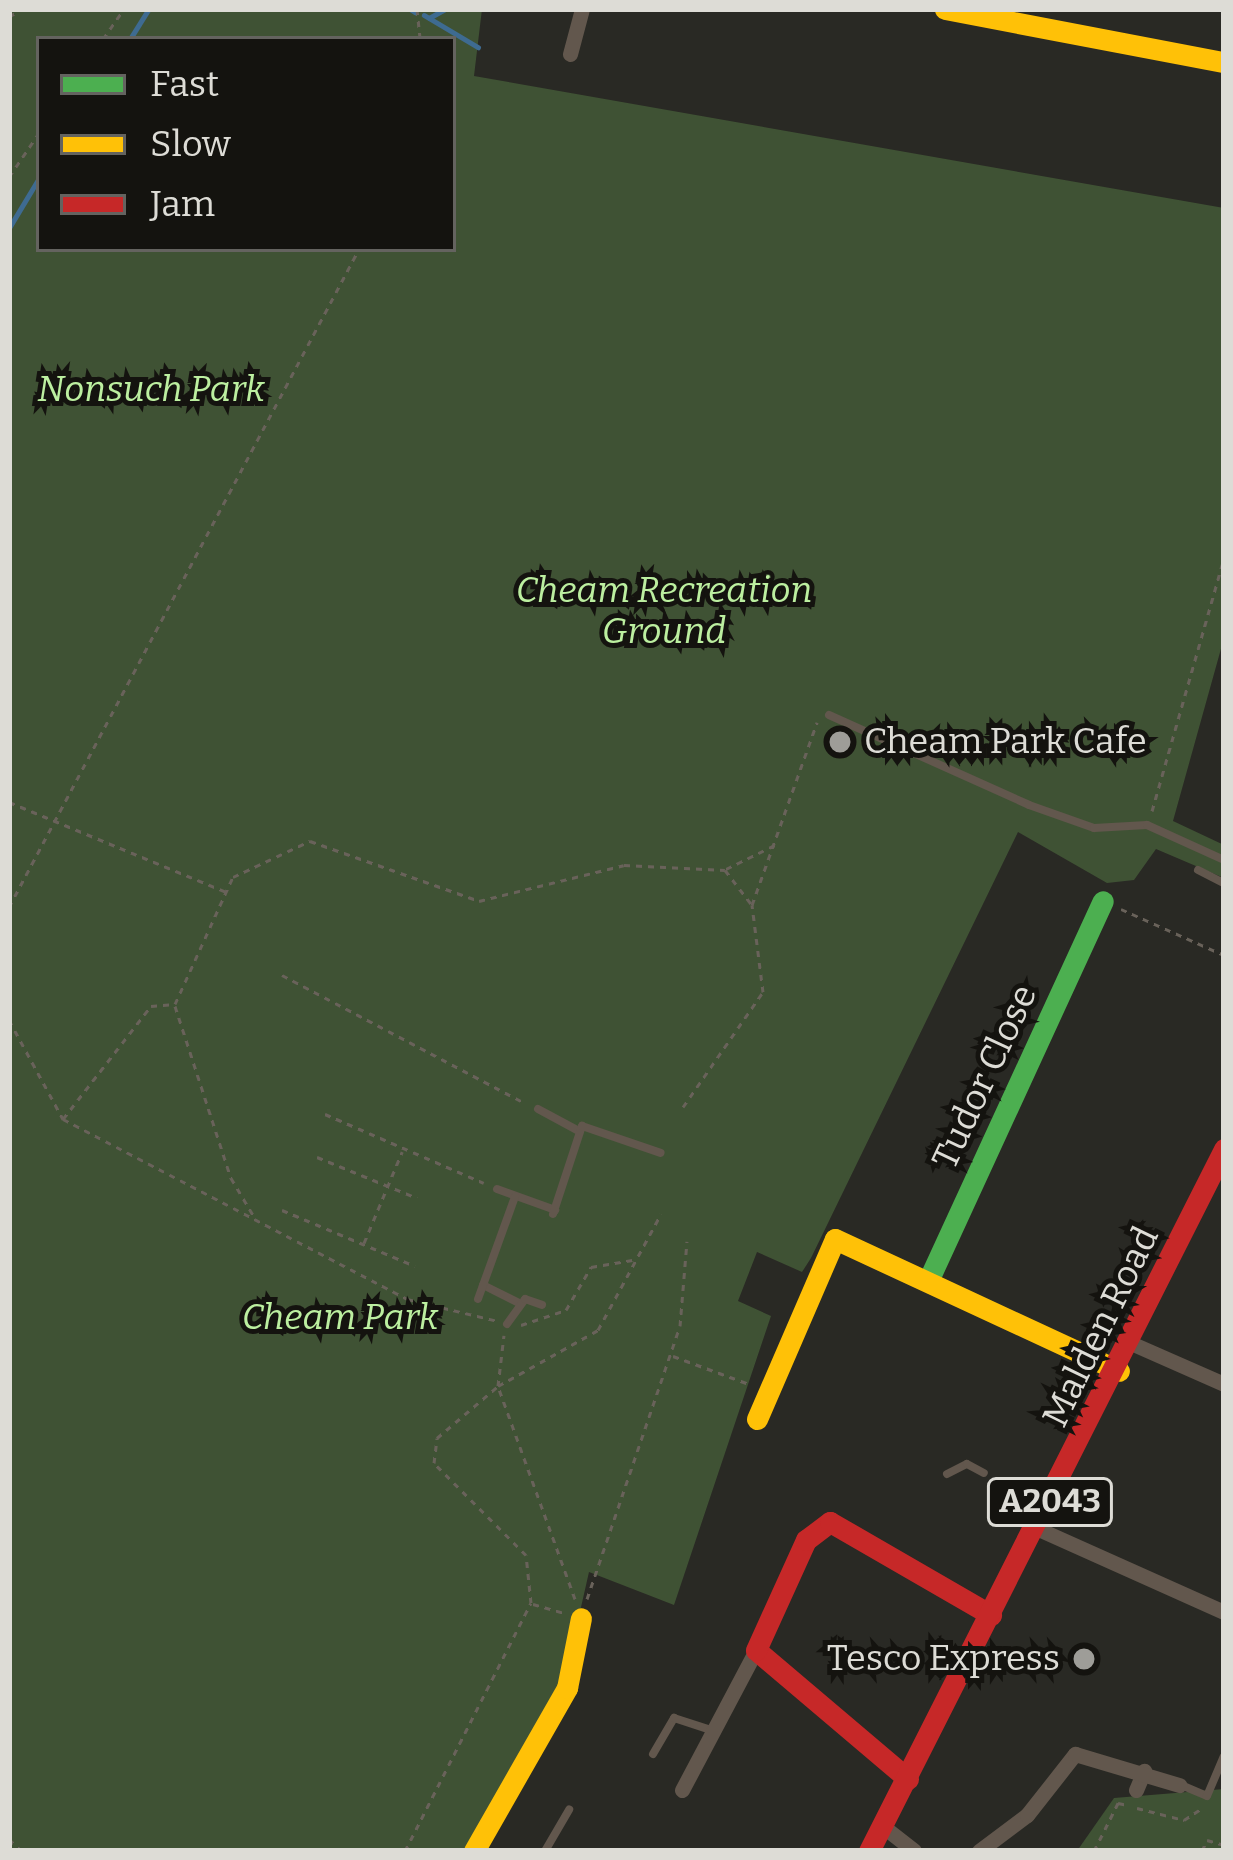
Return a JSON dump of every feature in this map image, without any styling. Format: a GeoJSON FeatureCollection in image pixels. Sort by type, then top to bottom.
{"type":"FeatureCollection","features":[{"type":"Feature","properties":{"kind":"street"},"geometry":{"type":"LineString","coordinates":[[570,54],[582,9]]}},
{"type":"Feature","properties":{"kind":"street"},"geometry":{"type":"LineString","coordinates":[[945,9],[1224,62]]}},
{"type":"Feature","properties":{"kind":"street","name":"Tudor Close"},"geometry":{"type":"LineString","coordinates":[[928,1281],[1102,901]]}},
{"type":"Feature","properties":{"kind":"street","name":"Malden Road"},"geometry":{"type":"LineString","coordinates":[[868,1851],[885,1828],[1133,1344],[1224,1149]]}},
{"type":"Feature","properties":{"kind":"street"},"geometry":{"type":"LineString","coordinates":[[757,1419],[764,1390],[829,1236],[1119,1371]]}},
{"type":"Feature","properties":{"kind":"street"},"geometry":{"type":"LineString","coordinates":[[1133,1344],[1224,1384]]}},
{"type":"Feature","properties":{"kind":"street"},"geometry":{"type":"LineString","coordinates":[[682,1790],[756,1650],[792,1569],[823,1521],[888,1547],[908,1573],[991,1615]]}},
{"type":"Feature","properties":{"kind":"street"},"geometry":{"type":"LineString","coordinates":[[1036,1528],[1224,1612]]}},
{"type":"Feature","properties":{"kind":"street"},"geometry":{"type":"LineString","coordinates":[[475,1851],[567,1688],[581,1618]]}},
{"type":"Feature","properties":{"kind":"street"},"geometry":{"type":"LineString","coordinates":[[756,1650],[802,1678],[908,1779]]}},
{"type":"Feature","properties":{"kind":"street"},"geometry":{"type":"LineString","coordinates":[[979,1851],[1027,1815],[1075,1754],[1179,1785]]}},
{"type":"Feature","properties":{"kind":"street"},"geometry":{"type":"LineString","coordinates":[[1136,1790],[1144,1771]]}},
{"type":"Feature","properties":{"kind":"street"},"geometry":{"type":"LineString","coordinates":[[885,1828],[914,1851]]}},
{"type":"Feature","properties":{"kind":"lane"},"geometry":{"type":"LineString","coordinates":[[829,715],[1051,813],[1094,828],[1147,825],[1224,860]]}},
{"type":"Feature","properties":{"kind":"lane"},"geometry":{"type":"LineString","coordinates":[[1198,870],[1224,883]]}},
{"type":"Feature","properties":{"kind":"lane"},"geometry":{"type":"LineString","coordinates":[[538,1109],[578,1130],[661,1153]]}},
{"type":"Feature","properties":{"kind":"lane"},"geometry":{"type":"LineString","coordinates":[[497,1189],[554,1212],[578,1130]]}},
{"type":"Feature","properties":{"kind":"lane"},"geometry":{"type":"LineString","coordinates":[[478,1299],[515,1197]]}},
{"type":"Feature","properties":{"kind":"lane"},"geometry":{"type":"LineString","coordinates":[[483,1285],[519,1303],[542,1305]]}},
{"type":"Feature","properties":{"kind":"lane"},"geometry":{"type":"LineString","coordinates":[[507,1324],[519,1303]]}},
{"type":"Feature","properties":{"kind":"lane"},"geometry":{"type":"LineString","coordinates":[[947,1474],[968,1464],[984,1472]]}},
{"type":"Feature","properties":{"kind":"lane"},"geometry":{"type":"LineString","coordinates":[[1027,1494],[1048,1504]]}},
{"type":"Feature","properties":{"kind":"lane"},"geometry":{"type":"LineString","coordinates":[[652,1754],[674,1718],[712,1730]]}},
{"type":"Feature","properties":{"kind":"lane"},"geometry":{"type":"LineString","coordinates":[[1179,1785],[1207,1796],[1224,1756]]}},
{"type":"Feature","properties":{"kind":"lane"},"geometry":{"type":"LineString","coordinates":[[545,1851],[569,1810]]}},
{"type":"Feature","properties":{"kind":"path"},"geometry":{"type":"LineString","coordinates":[[9,17],[21,9]]}},
{"type":"Feature","properties":{"kind":"path"},"geometry":{"type":"LineString","coordinates":[[105,36],[124,9]]}},
{"type":"Feature","properties":{"kind":"path"},"geometry":{"type":"LineString","coordinates":[[9,177],[36,137]]}},
{"type":"Feature","properties":{"kind":"path"},"geometry":{"type":"LineString","coordinates":[[9,907],[357,252]]}},
{"type":"Feature","properties":{"kind":"path"},"geometry":{"type":"LineString","coordinates":[[1147,825],[1224,559]]}},
{"type":"Feature","properties":{"kind":"path"},"geometry":{"type":"LineString","coordinates":[[683,1107],[763,992],[752,905],[829,715]]}},
{"type":"Feature","properties":{"kind":"path"},"geometry":{"type":"LineString","coordinates":[[9,802],[228,892]]}},
{"type":"Feature","properties":{"kind":"path"},"geometry":{"type":"LineString","coordinates":[[257,1221],[231,1178],[175,1004],[233,878],[310,841],[479,901],[625,865],[725,870],[778,843]]}},
{"type":"Feature","properties":{"kind":"path"},"geometry":{"type":"LineString","coordinates":[[725,870],[752,905]]}},
{"type":"Feature","properties":{"kind":"path"},"geometry":{"type":"LineString","coordinates":[[1102,901],[1224,956]]}},
{"type":"Feature","properties":{"kind":"path"},"geometry":{"type":"LineString","coordinates":[[282,975],[538,1109]]}},
{"type":"Feature","properties":{"kind":"path"},"geometry":{"type":"LineString","coordinates":[[62,1119],[151,1006],[175,1004]]}},
{"type":"Feature","properties":{"kind":"path"},"geometry":{"type":"LineString","coordinates":[[9,1020],[62,1119],[416,1302],[507,1324],[566,1310],[591,1267],[635,1259]]}},
{"type":"Feature","properties":{"kind":"path"},"geometry":{"type":"LineString","coordinates":[[326,1114],[497,1189]]}},
{"type":"Feature","properties":{"kind":"path"},"geometry":{"type":"LineString","coordinates":[[364,1244],[403,1149]]}},
{"type":"Feature","properties":{"kind":"path"},"geometry":{"type":"LineString","coordinates":[[317,1157],[417,1198]]}},
{"type":"Feature","properties":{"kind":"path"},"geometry":{"type":"LineString","coordinates":[[281,1210],[415,1266]]}},
{"type":"Feature","properties":{"kind":"path"},"geometry":{"type":"LineString","coordinates":[[405,1851],[531,1604],[526,1555],[434,1463],[437,1438],[498,1386],[598,1330],[661,1214]]}},
{"type":"Feature","properties":{"kind":"path"},"geometry":{"type":"LineString","coordinates":[[581,1618],[671,1356],[687,1241]]}},
{"type":"Feature","properties":{"kind":"path"},"geometry":{"type":"LineString","coordinates":[[507,1324],[498,1386],[581,1618]]}},
{"type":"Feature","properties":{"kind":"path"},"geometry":{"type":"LineString","coordinates":[[671,1356],[764,1390]]}},
{"type":"Feature","properties":{"kind":"path"},"geometry":{"type":"LineString","coordinates":[[531,1604],[581,1618]]}},
{"type":"Feature","properties":{"kind":"path"},"geometry":{"type":"LineString","coordinates":[[1094,1851],[1118,1803],[1184,1820],[1221,1797]]}},
{"type":"Feature","properties":{"kind":"path"},"geometry":{"type":"LineString","coordinates":[[9,1839],[22,1851]]}},
{"type":"Feature","properties":{"kind":"path"},"geometry":{"type":"LineString","coordinates":[[1202,1851],[1207,1840],[1224,1845]]}},
{"type":"Feature","properties":{"kind":"green space"},"geometry":{"type":"Polygon","coordinates":[[[9,9],[482,9],[474,76],[1224,208],[1224,638],[1173,821],[1224,845],[1224,878],[1156,849],[1134,880],[1107,883],[1018,832],[811,1258],[802,1272],[757,1252],[738,1301],[771,1316],[674,1605],[589,1572],[567,1669],[464,1851],[9,1851],[9,9]]]}},
{"type":"Feature","properties":{"kind":"green space"},"geometry":{"type":"Polygon","coordinates":[[[1224,1789],[1224,1851],[1077,1851],[1114,1798],[1224,1789]]]}},
{"type":"Feature","properties":{"kind":"waterway"},"geometry":{"type":"LineString","coordinates":[[132,36],[149,9]]}},
{"type":"Feature","properties":{"kind":"waterway"},"geometry":{"type":"LineString","coordinates":[[410,9],[415,12]]}},
{"type":"Feature","properties":{"kind":"waterway"},"geometry":{"type":"LineString","coordinates":[[429,18],[445,9]]}},
{"type":"Feature","properties":{"kind":"waterway"},"geometry":{"type":"LineString","coordinates":[[424,15],[478,47]]}},
{"type":"Feature","properties":{"kind":"waterway"},"geometry":{"type":"LineString","coordinates":[[9,228],[36,183]]}},
{"type":"Feature","properties":{"kind":"traffic: fast"},"geometry":{"type":"LineString","coordinates":[[928,1281],[1103,901]]}},
{"type":"Feature","properties":{"kind":"traffic: slow"},"geometry":{"type":"LineString","coordinates":[[945,9],[1224,62]]}},
{"type":"Feature","properties":{"kind":"traffic: slow"},"geometry":{"type":"LineString","coordinates":[[757,1419],[835,1239],[1119,1371]]}},
{"type":"Feature","properties":{"kind":"traffic: slow"},"geometry":{"type":"LineString","coordinates":[[474,1851],[567,1688],[581,1618]]}},
{"type":"Feature","properties":{"kind":"traffic: jam"},"geometry":{"type":"LineString","coordinates":[[869,1851],[1224,1149]]}},
{"type":"Feature","properties":{"kind":"traffic: jam"},"geometry":{"type":"LineString","coordinates":[[908,1779],[756,1650],[806,1540],[830,1522],[991,1615]]}},
{"type":"Feature","properties":{"kind":"place","name":"Cheam Park Cafe"},"geometry":{"type":"Point","coordinates":[840,742]}},
{"type":"Feature","properties":{"kind":"place","name":"Tesco Express"},"geometry":{"type":"Point","coordinates":[1084,1659]}},
{"type":"Feature","properties":{"kind":"park label","name":"Nonsuch Park"},"geometry":{"type":"Point","coordinates":[151,390]}},
{"type":"Feature","properties":{"kind":"park label","name":"Cheam Recreation Ground"},"geometry":{"type":"Point","coordinates":[664,610]}},
{"type":"Feature","properties":{"kind":"park label","name":"Cheam Park"},"geometry":{"type":"Point","coordinates":[340,1318]}}]}
